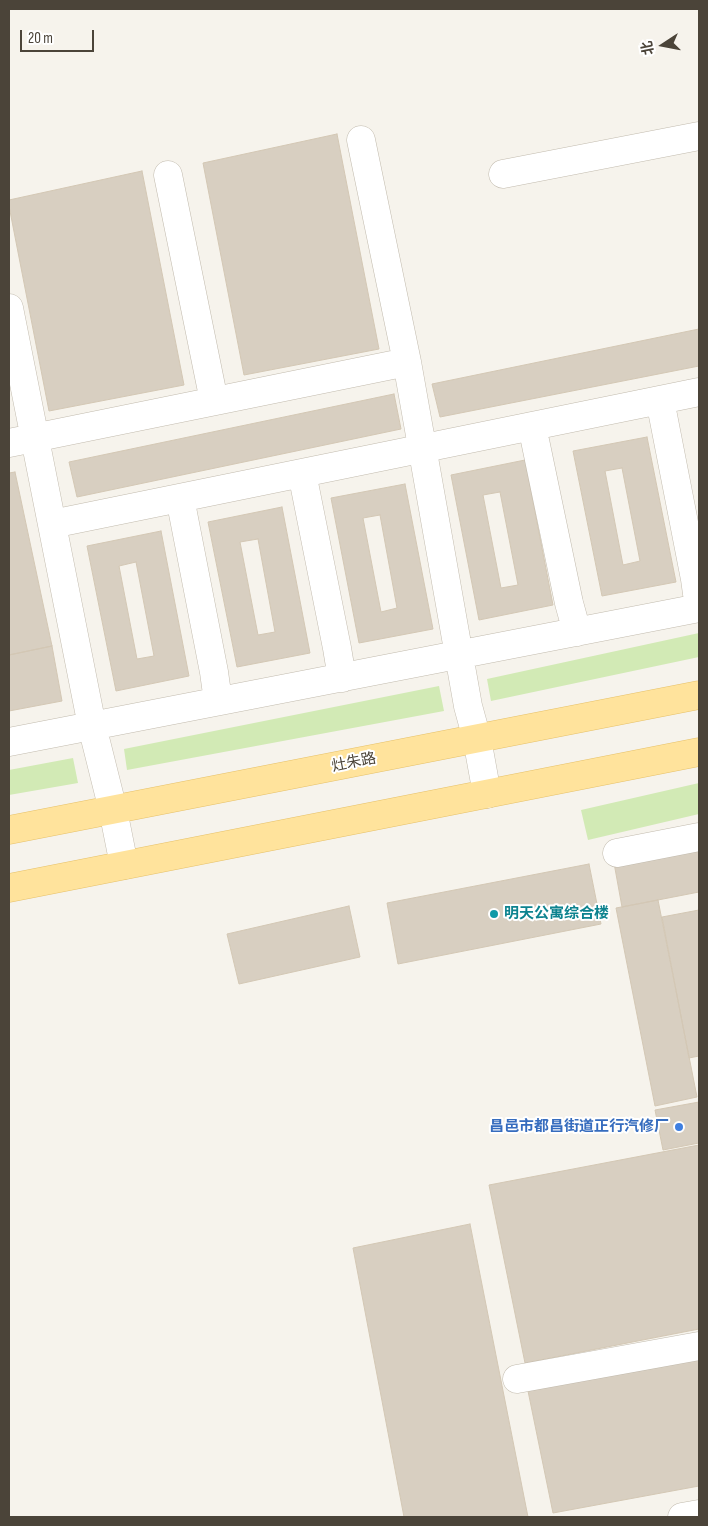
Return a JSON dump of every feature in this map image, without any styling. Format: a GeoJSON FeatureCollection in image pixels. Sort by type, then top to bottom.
{"type":"FeatureCollection","features":[{"type":"Feature","properties":{"kind":"main road","name":"灶朱路"},"geometry":{"type":"LineString","coordinates":[[9,830],[699,695]]}},
{"type":"Feature","properties":{"kind":"main road"},"geometry":{"type":"LineString","coordinates":[[9,888],[699,752]]}},
{"type":"Feature","properties":{"kind":"lane"},"geometry":{"type":"LineString","coordinates":[[503,174],[699,136]]}},
{"type":"Feature","properties":{"kind":"lane"},"geometry":{"type":"LineString","coordinates":[[361,140],[407,362],[468,706],[477,738],[486,794]]}},
{"type":"Feature","properties":{"kind":"lane"},"geometry":{"type":"LineString","coordinates":[[168,175],[214,401]]}},
{"type":"Feature","properties":{"kind":"lane"},"geometry":{"type":"LineString","coordinates":[[9,308],[22,441],[52,524],[92,726],[113,810],[124,865]]}},
{"type":"Feature","properties":{"kind":"lane"},"geometry":{"type":"LineString","coordinates":[[22,441],[407,362]]}},
{"type":"Feature","properties":{"kind":"lane"},"geometry":{"type":"LineString","coordinates":[[52,524],[699,392]]}},
{"type":"Feature","properties":{"kind":"lane"},"geometry":{"type":"LineString","coordinates":[[9,742],[699,608],[660,400]]}},
{"type":"Feature","properties":{"kind":"lane"},"geometry":{"type":"LineString","coordinates":[[532,426],[569,603],[577,632]]}},
{"type":"Feature","properties":{"kind":"lane"},"geometry":{"type":"LineString","coordinates":[[302,473],[338,648],[342,678]]}},
{"type":"Feature","properties":{"kind":"lane"},"geometry":{"type":"LineString","coordinates":[[180,498],[218,701]]}},
{"type":"Feature","properties":{"kind":"lane"},"geometry":{"type":"LineString","coordinates":[[616,853],[699,837]]}},
{"type":"Feature","properties":{"kind":"lane"},"geometry":{"type":"LineString","coordinates":[[517,1379],[699,1346]]}},
{"type":"Feature","properties":{"kind":"lane"},"geometry":{"type":"LineString","coordinates":[[682,1517],[699,1514]]}},
{"type":"Feature","properties":{"kind":"green space"},"geometry":{"type":"Polygon","coordinates":[[[699,633],[699,657],[491,701],[487,679],[699,633]]]}},
{"type":"Feature","properties":{"kind":"green space"},"geometry":{"type":"Polygon","coordinates":[[[439,686],[444,711],[127,770],[124,749],[439,686]]]}},
{"type":"Feature","properties":{"kind":"green space"},"geometry":{"type":"Polygon","coordinates":[[[73,758],[78,783],[9,795],[9,770],[73,758]]]}},
{"type":"Feature","properties":{"kind":"green space"},"geometry":{"type":"Polygon","coordinates":[[[699,783],[699,814],[588,840],[581,810],[699,783]]]}},
{"type":"Feature","properties":{"kind":"building"},"geometry":{"type":"Polygon","coordinates":[[[337,134],[379,349],[244,375],[203,163],[337,134]]]}},
{"type":"Feature","properties":{"kind":"building"},"geometry":{"type":"Polygon","coordinates":[[[142,171],[184,385],[49,411],[9,200],[142,171]]]}},
{"type":"Feature","properties":{"kind":"building"},"geometry":{"type":"Polygon","coordinates":[[[699,329],[699,366],[440,417],[432,384],[699,329]]]}},
{"type":"Feature","properties":{"kind":"building"},"geometry":{"type":"Polygon","coordinates":[[[394,394],[401,429],[77,497],[69,462],[394,394]]]}},
{"type":"Feature","properties":{"kind":"building"},"geometry":{"type":"Polygon","coordinates":[[[647,437],[676,582],[602,596],[573,451],[647,437]],[[622,468],[605,471],[623,565],[640,561],[622,468]]]}},
{"type":"Feature","properties":{"kind":"building"},"geometry":{"type":"Polygon","coordinates":[[[525,460],[553,605],[479,620],[451,475],[525,460]],[[500,492],[483,495],[501,588],[518,585],[500,492]]]}},
{"type":"Feature","properties":{"kind":"building"},"geometry":{"type":"Polygon","coordinates":[[[15,472],[52,646],[9,655],[9,473],[15,472]]]}},
{"type":"Feature","properties":{"kind":"building"},"geometry":{"type":"Polygon","coordinates":[[[405,484],[433,629],[359,643],[331,498],[405,484]],[[380,515],[363,518],[381,612],[397,608],[380,515]]]}},
{"type":"Feature","properties":{"kind":"building"},"geometry":{"type":"Polygon","coordinates":[[[282,507],[310,653],[237,667],[208,522],[282,507]],[[258,539],[240,542],[258,635],[275,632],[258,539]]]}},
{"type":"Feature","properties":{"kind":"building"},"geometry":{"type":"Polygon","coordinates":[[[161,531],[189,676],[116,691],[87,546],[161,531]],[[136,562],[119,566],[137,659],[154,656],[136,562]]]}},
{"type":"Feature","properties":{"kind":"building"},"geometry":{"type":"Polygon","coordinates":[[[52,646],[62,701],[9,711],[9,655],[52,646]]]}},
{"type":"Feature","properties":{"kind":"building"},"geometry":{"type":"Polygon","coordinates":[[[699,846],[699,892],[622,907],[614,863],[699,846]]]}},
{"type":"Feature","properties":{"kind":"building","name":"明天公寓综合楼"},"geometry":{"type":"Polygon","coordinates":[[[589,864],[601,924],[398,964],[387,903],[589,864]]]}},
{"type":"Feature","properties":{"kind":"building"},"geometry":{"type":"Polygon","coordinates":[[[658,900],[697,1097],[655,1106],[616,908],[658,900]]]}},
{"type":"Feature","properties":{"kind":"building"},"geometry":{"type":"Polygon","coordinates":[[[349,906],[360,957],[239,984],[227,934],[349,906]]]}},
{"type":"Feature","properties":{"kind":"building"},"geometry":{"type":"Polygon","coordinates":[[[699,910],[699,1056],[689,1058],[662,917],[699,910]]]}},
{"type":"Feature","properties":{"kind":"building","name":"昌邑市都昌街道正行汽修厂"},"geometry":{"type":"Polygon","coordinates":[[[699,1102],[699,1143],[663,1150],[655,1110],[699,1102]]]}},
{"type":"Feature","properties":{"kind":"building"},"geometry":{"type":"Polygon","coordinates":[[[699,1145],[699,1329],[525,1363],[489,1185],[699,1145]]]}},
{"type":"Feature","properties":{"kind":"building"},"geometry":{"type":"Polygon","coordinates":[[[470,1224],[528,1517],[404,1517],[353,1248],[470,1224]]]}},
{"type":"Feature","properties":{"kind":"building"},"geometry":{"type":"Polygon","coordinates":[[[699,1358],[699,1486],[553,1513],[528,1391],[699,1358]]]}},
{"type":"Feature","properties":{"kind":"place","name":"明天公寓综合楼"},"geometry":{"type":"Point","coordinates":[494,914]}},
{"type":"Feature","properties":{"kind":"place","name":"昌邑市都昌街道正行汽修厂"},"geometry":{"type":"Point","coordinates":[679,1127]}}]}
